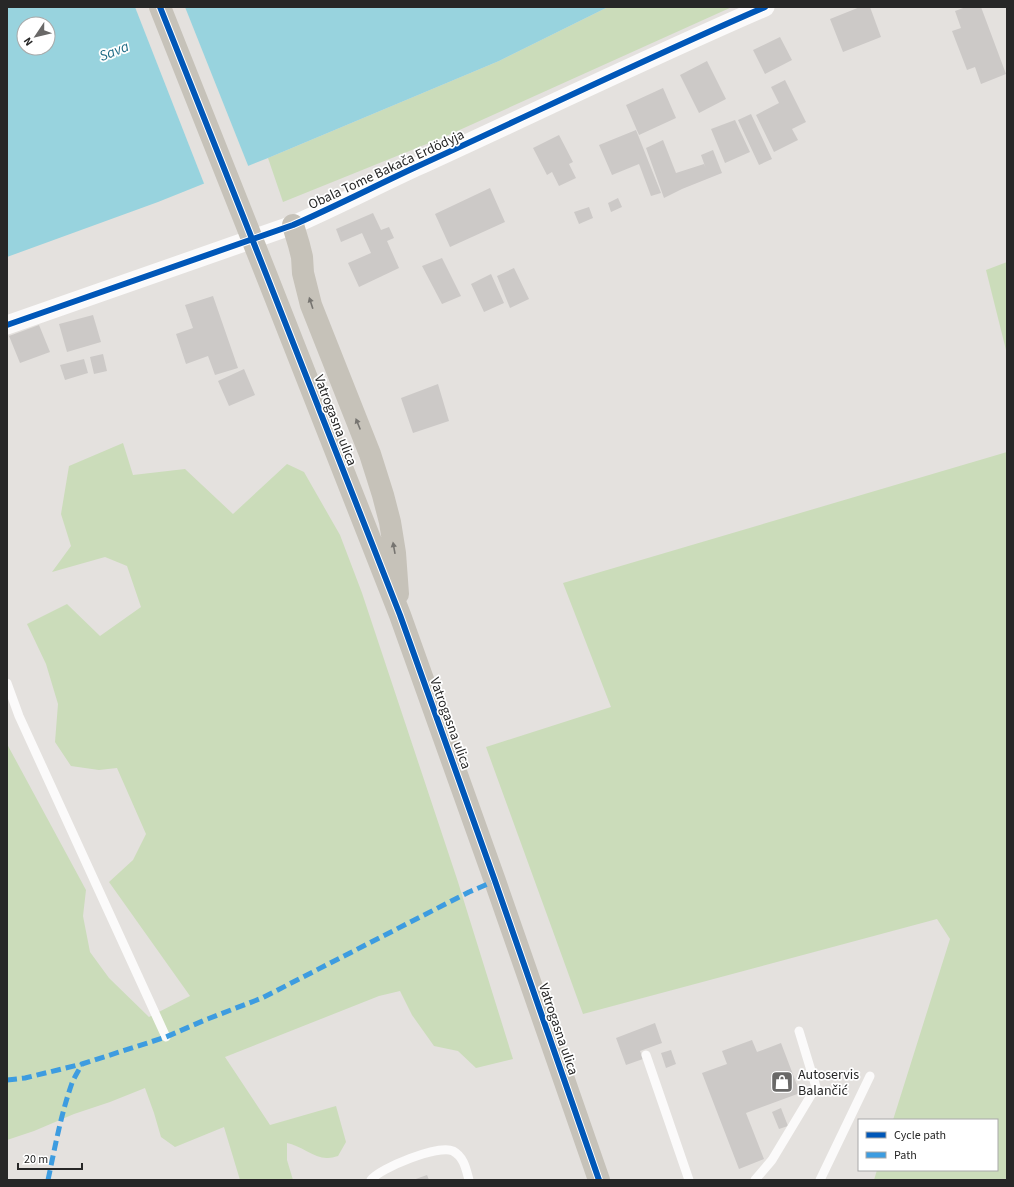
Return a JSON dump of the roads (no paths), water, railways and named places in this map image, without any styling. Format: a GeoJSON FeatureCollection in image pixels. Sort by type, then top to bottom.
{"type":"FeatureCollection","features":[{"type":"Feature","properties":{"kind":"main road","name":"Vatrogasna ulica"},"geometry":{"type":"LineString","coordinates":[[160,7],[400,615],[495,881],[599,1180]]}},
{"type":"Feature","properties":{"kind":"main road"},"geometry":{"type":"LineString","coordinates":[[293,225],[302,257],[303,273],[311,305],[370,454],[383,495],[390,522],[395,553],[400,615]]}},
{"type":"Feature","properties":{"kind":"street","name":"Obala Tome Bakača Erdödyja"},"geometry":{"type":"LineString","coordinates":[[7,324],[293,225],[326,211],[532,113],[765,7]]}},
{"type":"Feature","properties":{"kind":"lane"},"geometry":{"type":"LineString","coordinates":[[7,683],[19,716],[166,1037]]}},
{"type":"Feature","properties":{"kind":"lane"},"geometry":{"type":"LineString","coordinates":[[755,1180],[772,1160],[816,1087],[799,1031]]}},
{"type":"Feature","properties":{"kind":"lane"},"geometry":{"type":"LineString","coordinates":[[646,1055],[689,1180]]}},
{"type":"Feature","properties":{"kind":"lane"},"geometry":{"type":"LineString","coordinates":[[820,1180],[870,1076]]}},
{"type":"Feature","properties":{"kind":"lane"},"geometry":{"type":"LineString","coordinates":[[371,1180],[374,1176],[385,1169],[430,1151],[445,1149],[453,1151],[465,1164],[469,1180]]}},
{"type":"Feature","properties":{"kind":"water","name":"Sava"},"geometry":{"type":"Polygon","coordinates":[[[7,7],[608,7],[499,61],[268,158],[158,202],[7,257],[7,7]]]}},
{"type":"Feature","properties":{"kind":"place","name":"Autoservis Balančić"},"geometry":{"type":"Point","coordinates":[782,1082]}}]}
